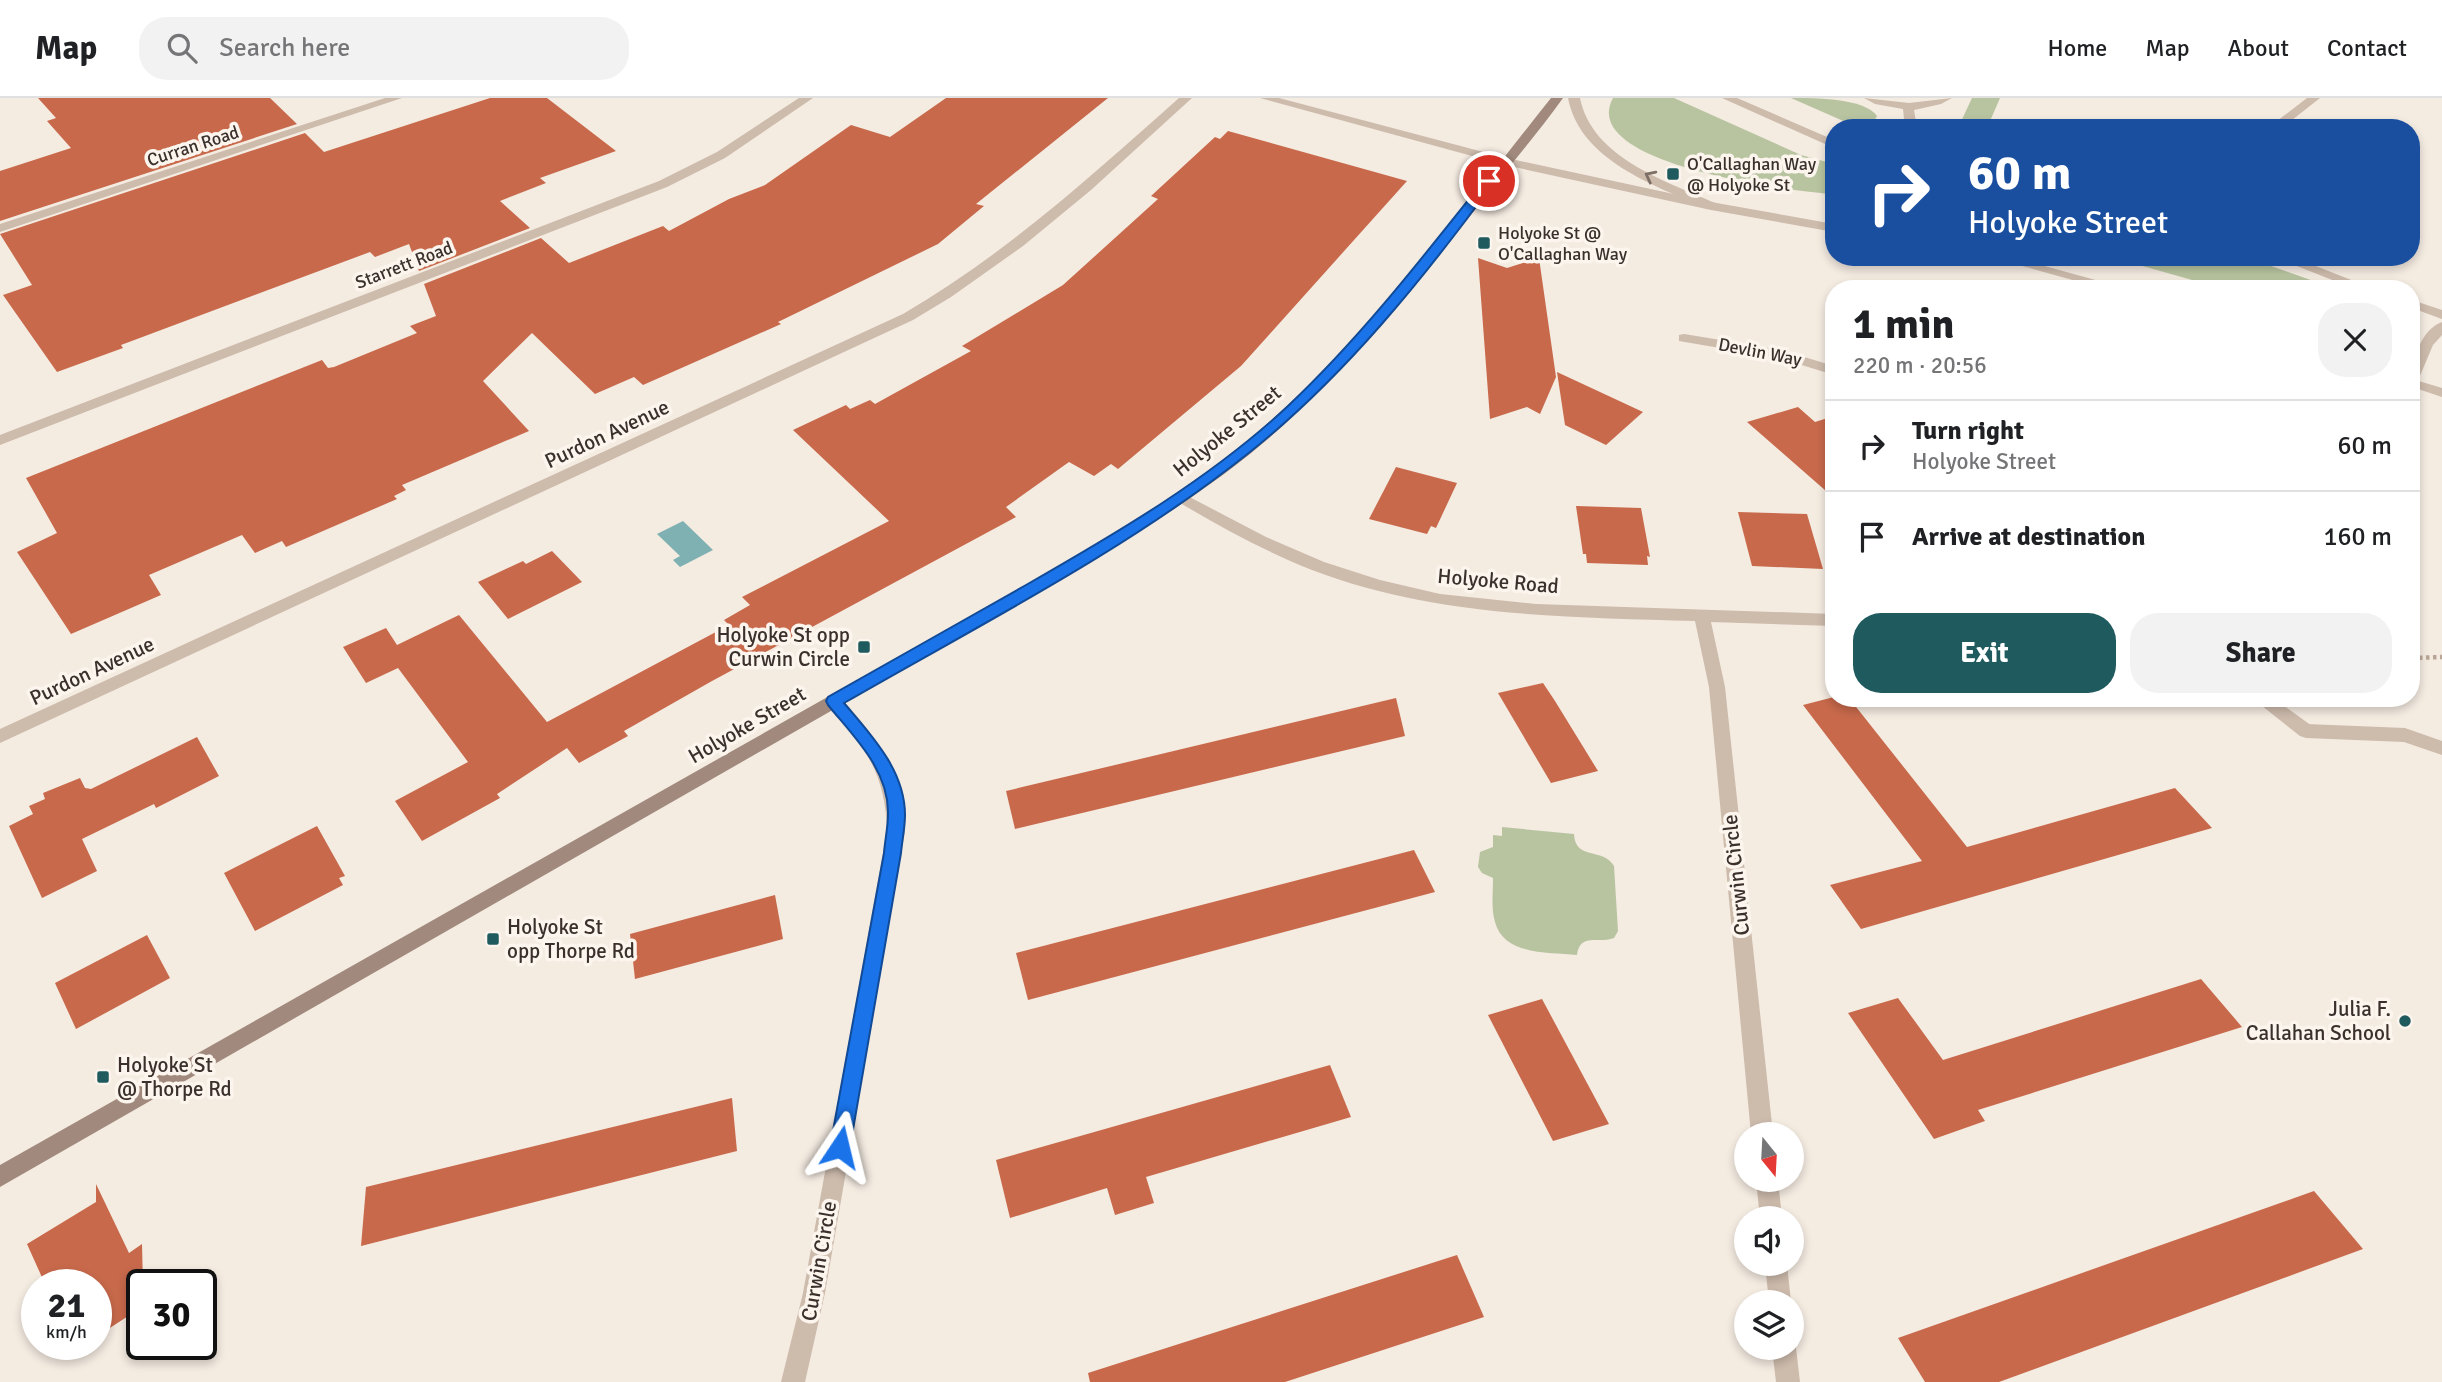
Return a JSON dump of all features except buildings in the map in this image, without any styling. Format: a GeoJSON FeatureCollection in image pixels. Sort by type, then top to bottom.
{"type":"FeatureCollection","features":[{"type":"Feature","properties":{"kind":"main road","name":"Holyoke Street"},"geometry":{"type":"LineString","coordinates":[[0,1177],[1090,554],[1180,497],[1268,430],[1326,375],[1412,278],[1558,98]]}},
{"type":"Feature","properties":{"kind":"street","name":"Curran Road"},"geometry":{"type":"LineString","coordinates":[[0,228],[396,98]]}},
{"type":"Feature","properties":{"kind":"street","name":"Starrett Road"},"geometry":{"type":"LineString","coordinates":[[0,440],[663,184],[721,155],[807,98]]}},
{"type":"Feature","properties":{"kind":"street","name":"Purdon Avenue"},"geometry":{"type":"LineString","coordinates":[[0,736],[908,317],[960,288],[1024,242],[1186,98]]}},
{"type":"Feature","properties":{"kind":"street"},"geometry":{"type":"LineString","coordinates":[[1266,98],[1505,161],[1711,206],[1825,226]]}},
{"type":"Feature","properties":{"kind":"street"},"geometry":{"type":"LineString","coordinates":[[1574,98],[1579,121],[1609,153],[1711,206]]}},
{"type":"Feature","properties":{"kind":"street"},"geometry":{"type":"LineString","coordinates":[[1728,98],[1825,141]]}},
{"type":"Feature","properties":{"kind":"street"},"geometry":{"type":"LineString","coordinates":[[1870,98],[1908,106],[1929,104],[1945,98]]}},
{"type":"Feature","properties":{"kind":"street"},"geometry":{"type":"LineString","coordinates":[[2286,119],[2314,98]]}},
{"type":"Feature","properties":{"kind":"street"},"geometry":{"type":"LineString","coordinates":[[1908,106],[1910,119]]}},
{"type":"Feature","properties":{"kind":"street"},"geometry":{"type":"LineString","coordinates":[[2031,266],[2087,280]]}},
{"type":"Feature","properties":{"kind":"street"},"geometry":{"type":"LineString","coordinates":[[2305,266],[2343,280]]}},
{"type":"Feature","properties":{"kind":"street"},"geometry":{"type":"LineString","coordinates":[[2420,307],[2442,315]]}},
{"type":"Feature","properties":{"kind":"street"},"geometry":{"type":"LineString","coordinates":[[2420,361],[2427,344],[2442,326]]}},
{"type":"Feature","properties":{"kind":"street","name":"Devlin Way"},"geometry":{"type":"LineString","coordinates":[[1684,338],[1781,354],[1825,368]]}},
{"type":"Feature","properties":{"kind":"street"},"geometry":{"type":"LineString","coordinates":[[2420,383],[2442,393]]}},
{"type":"Feature","properties":{"kind":"street","name":"Holyoke Road"},"geometry":{"type":"LineString","coordinates":[[1180,497],[1285,553],[1386,589],[1495,607],[1825,620]]}},
{"type":"Feature","properties":{"kind":"street","name":"Curwin Circle"},"geometry":{"type":"LineString","coordinates":[[1702,616],[1717,687],[1761,1122]]}},
{"type":"Feature","properties":{"kind":"street","name":"Curwin Circle"},"geometry":{"type":"LineString","coordinates":[[793,1382],[814,1293],[896,831],[895,799],[886,770],[872,746],[834,701]]}},
{"type":"Feature","properties":{"kind":"street"},"geometry":{"type":"LineString","coordinates":[[2273,707],[2306,731],[2405,735],[2442,748]]}},
{"type":"Feature","properties":{"kind":"street"},"geometry":{"type":"LineString","coordinates":[[1785,1360],[1788,1382]]}},
{"type":"Feature","properties":{"kind":"path"},"geometry":{"type":"LineString","coordinates":[[2420,657],[2442,657]]}},
{"type":"Feature","properties":{"kind":"green space"},"geometry":{"type":"Polygon","coordinates":[[[1613,98],[1674,98],[1801,155],[1825,162],[1825,193],[1738,180],[1657,157],[1627,141],[1610,121],[1613,98]]]}},
{"type":"Feature","properties":{"kind":"green space"},"geometry":{"type":"Polygon","coordinates":[[[1791,98],[1851,102],[1871,110],[1877,116],[1875,119],[1839,119],[1791,98]]]}},
{"type":"Feature","properties":{"kind":"green space"},"geometry":{"type":"Polygon","coordinates":[[[1972,98],[2000,98],[1991,119],[1962,119],[1972,98]]]}},
{"type":"Feature","properties":{"kind":"green space"},"geometry":{"type":"Polygon","coordinates":[[[2143,266],[2271,266],[2311,280],[2192,280],[2143,266]]]}},
{"type":"Feature","properties":{"kind":"green space"},"geometry":{"type":"Polygon","coordinates":[[[1502,827],[1574,834],[1579,848],[1609,860],[1614,866],[1618,931],[1614,938],[1586,941],[1582,943],[1577,955],[1529,950],[1508,941],[1495,922],[1493,878],[1482,873],[1478,867],[1480,852],[1493,847],[1493,835],[1502,836],[1502,827]]]}},
{"type":"Feature","properties":{"kind":"water"},"geometry":{"type":"Polygon","coordinates":[[[683,521],[713,550],[680,567],[673,560],[680,556],[657,534],[683,521]]]}},
{"type":"Feature","properties":{"kind":"place","name":"O'Callaghan Way @ Holyoke St"},"geometry":{"type":"Point","coordinates":[1673,174]}},
{"type":"Feature","properties":{"kind":"place","name":"Holyoke St @ O'Callaghan Way"},"geometry":{"type":"Point","coordinates":[1484,243]}},
{"type":"Feature","properties":{"kind":"place","name":"Holyoke St opp Curwin Circle"},"geometry":{"type":"Point","coordinates":[864,647]}},
{"type":"Feature","properties":{"kind":"place","name":"Holyoke St opp Thorpe Rd"},"geometry":{"type":"Point","coordinates":[493,939]}},
{"type":"Feature","properties":{"kind":"place","name":"Julia F. Callahan School"},"geometry":{"type":"Point","coordinates":[2405,1021]}},
{"type":"Feature","properties":{"kind":"place","name":"Holyoke St @ Thorpe Rd"},"geometry":{"type":"Point","coordinates":[103,1077]}},
{"type":"Feature","properties":{"kind":"route"},"geometry":{"type":"LineString","coordinates":[[840,1147],[897,814],[892,785],[878,755],[834,701],[1090,554],[1180,497],[1245,449],[1292,409],[1358,340],[1446,237],[1489,181]]}}]}
